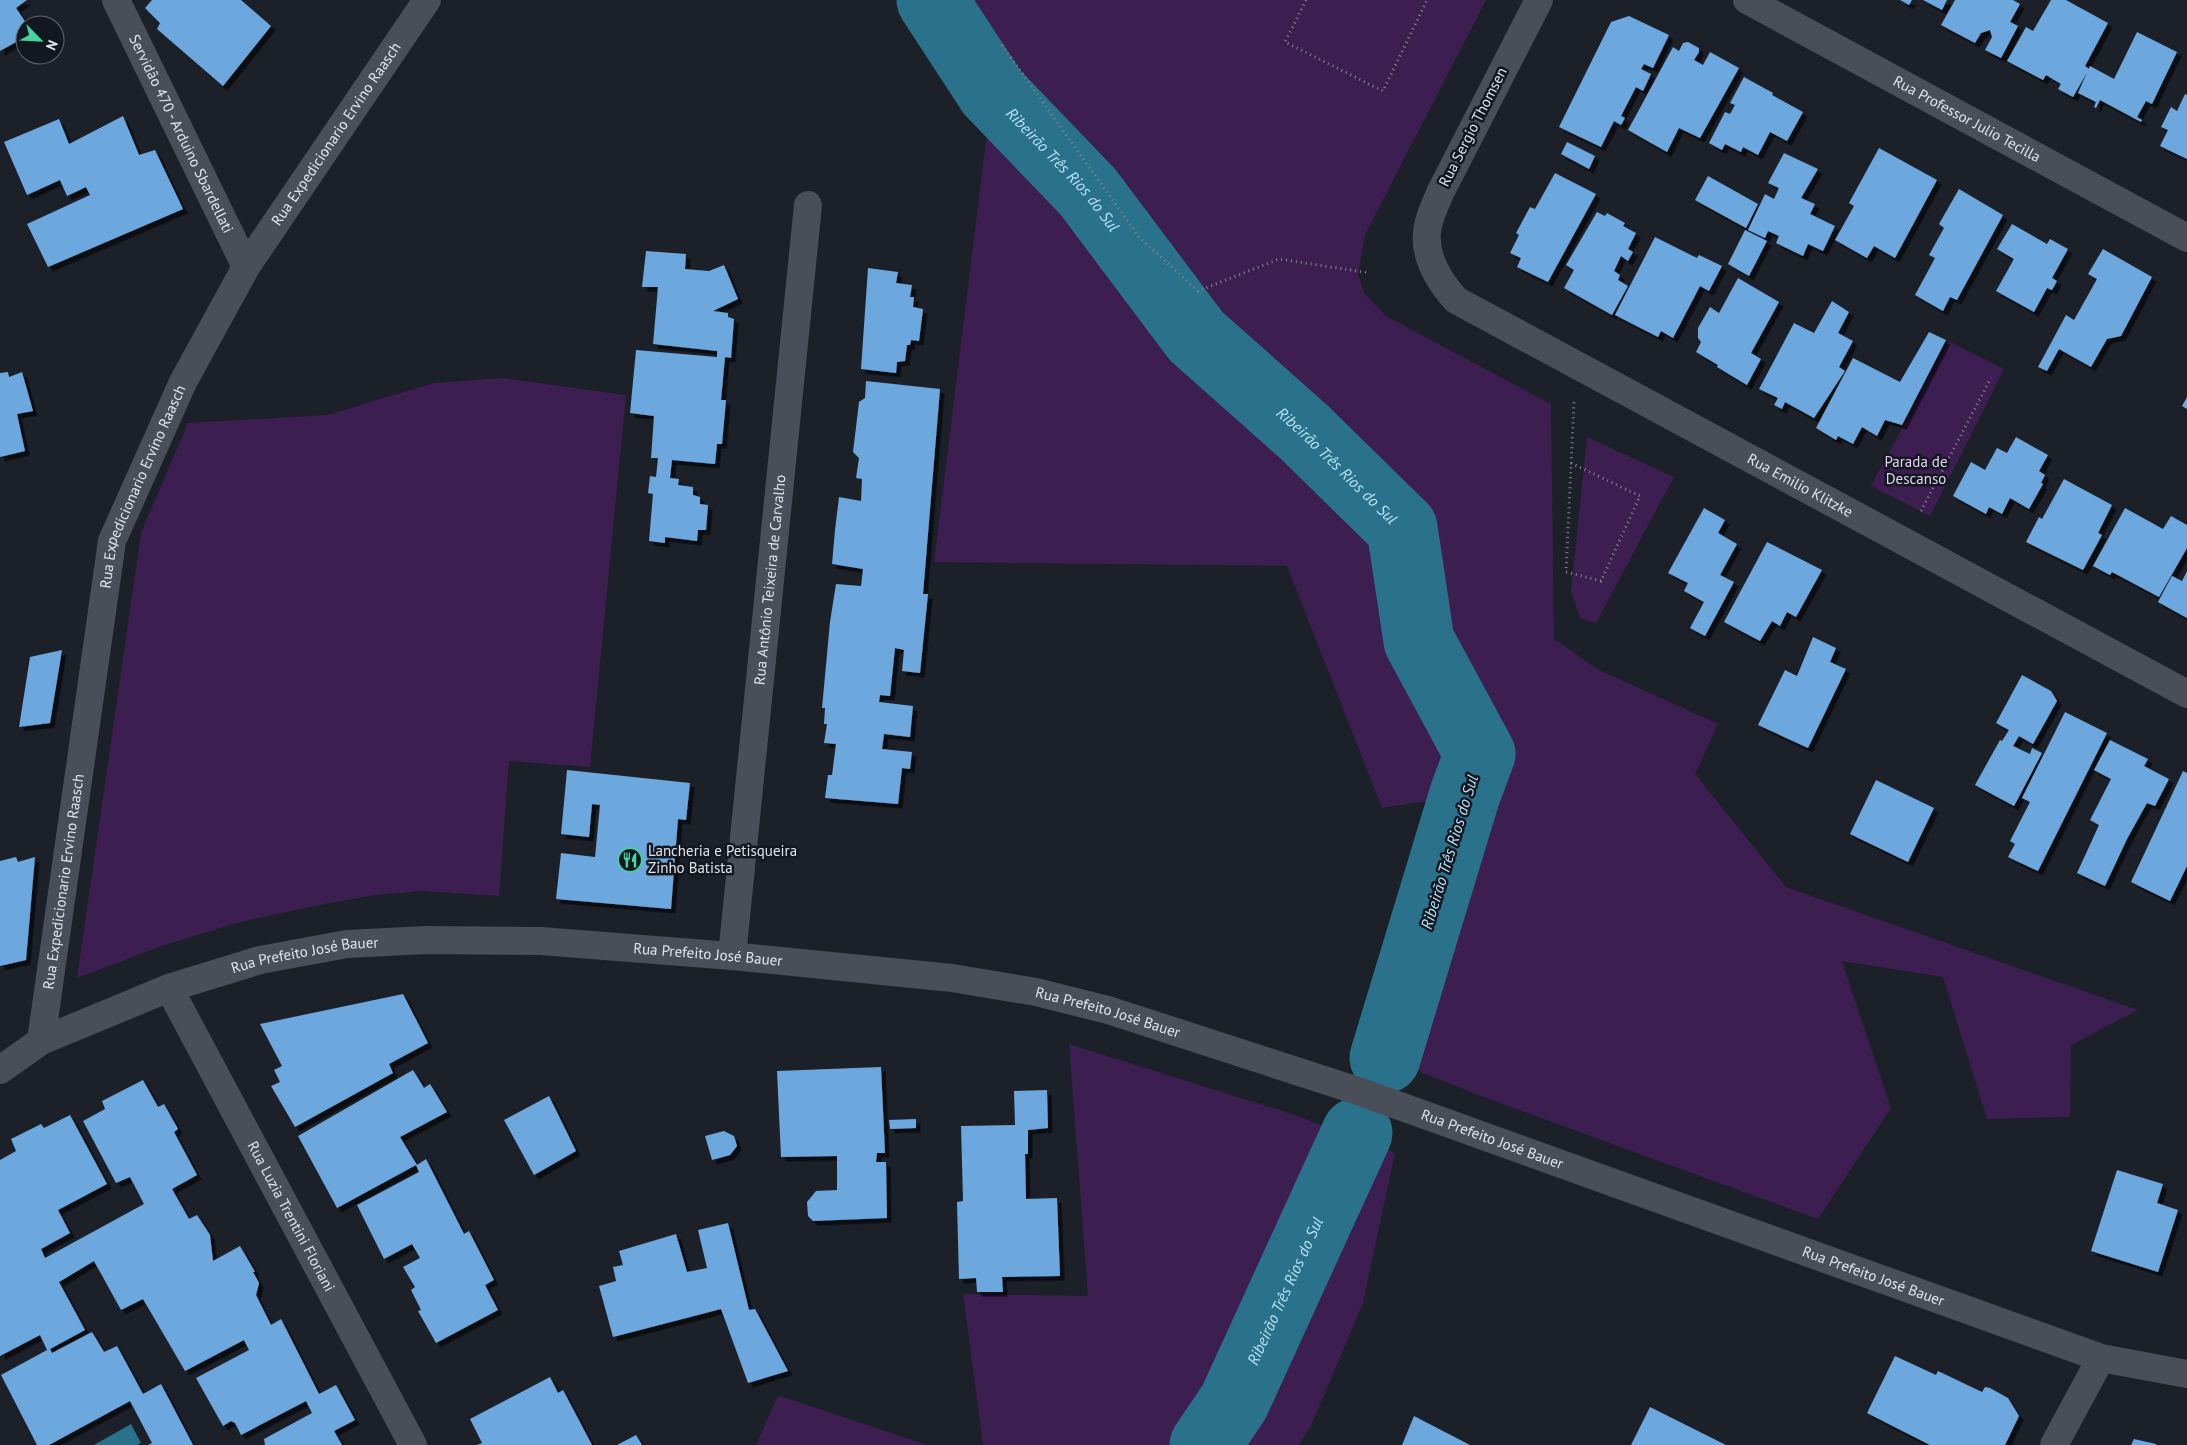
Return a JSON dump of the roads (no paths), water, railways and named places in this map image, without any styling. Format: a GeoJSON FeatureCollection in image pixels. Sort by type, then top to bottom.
{"type":"FeatureCollection","features":[{"type":"Feature","properties":{"kind":"street","name":"Servidão 470 - Arduino Sbardellati"},"geometry":{"type":"LineString","coordinates":[[116,0],[246,267]]}},
{"type":"Feature","properties":{"kind":"street","name":"Rua Expedicionario Ervino Raasch"},"geometry":{"type":"LineString","coordinates":[[41,1042],[112,541],[184,382],[246,267],[427,0]]}},
{"type":"Feature","properties":{"kind":"street","name":"Rua Sergio Thomsen"},"geometry":{"type":"LineString","coordinates":[[1430,260],[1428,226],[1440,193],[1539,0]]}},
{"type":"Feature","properties":{"kind":"street","name":"Rua Professor Julio Tecilla"},"geometry":{"type":"LineString","coordinates":[[1747,0],[2187,238]]}},
{"type":"Feature","properties":{"kind":"street","name":"Rua Antônio Teixeira de Carvalho"},"geometry":{"type":"LineString","coordinates":[[732,956],[808,205]]}},
{"type":"Feature","properties":{"kind":"street","name":"Rua Emilio Klitzke"},"geometry":{"type":"LineString","coordinates":[[1430,260],[1440,282],[1456,300],[2187,694]]}},
{"type":"Feature","properties":{"kind":"street","name":"Rua Prefeito José Bauer"},"geometry":{"type":"LineString","coordinates":[[0,1070],[41,1042],[169,988],[260,960],[347,944],[428,940],[541,941],[732,956],[952,978],[1036,992],[1108,1010],[1358,1092],[2100,1358],[2187,1374]]}},
{"type":"Feature","properties":{"kind":"street","name":"Rua Luzia Trentini Floriani"},"geometry":{"type":"LineString","coordinates":[[169,988],[413,1445]]}},
{"type":"Feature","properties":{"kind":"street"},"geometry":{"type":"LineString","coordinates":[[2054,1445],[2100,1358]]}},
{"type":"Feature","properties":{"kind":"water"},"geometry":{"type":"Polygon","coordinates":[[[131,1424],[141,1443],[137,1445],[94,1445],[131,1424]]]}},
{"type":"Feature","properties":{"kind":"waterway","name":"Ribeirão Três Rios do Sul"},"geometry":{"type":"LineString","coordinates":[[932,0],[992,92],[1088,192],[1196,336],[1304,432],[1402,528],[1419,641],[1480,754],[1465,794],[1385,1058]]}},
{"type":"Feature","properties":{"kind":"waterway","name":"Ribeirão Três Rios do Sul"},"geometry":{"type":"LineString","coordinates":[[1205,1445],[1234,1402],[1357,1133]]}},
{"type":"Feature","properties":{"kind":"place","name":"Lancheria e Petisqueira Zinho Batista"},"geometry":{"type":"Point","coordinates":[630,860]}},
{"type":"Feature","properties":{"kind":"park label","name":"Parada de Descanso"},"geometry":{"type":"Point","coordinates":[1916,470]}}]}
